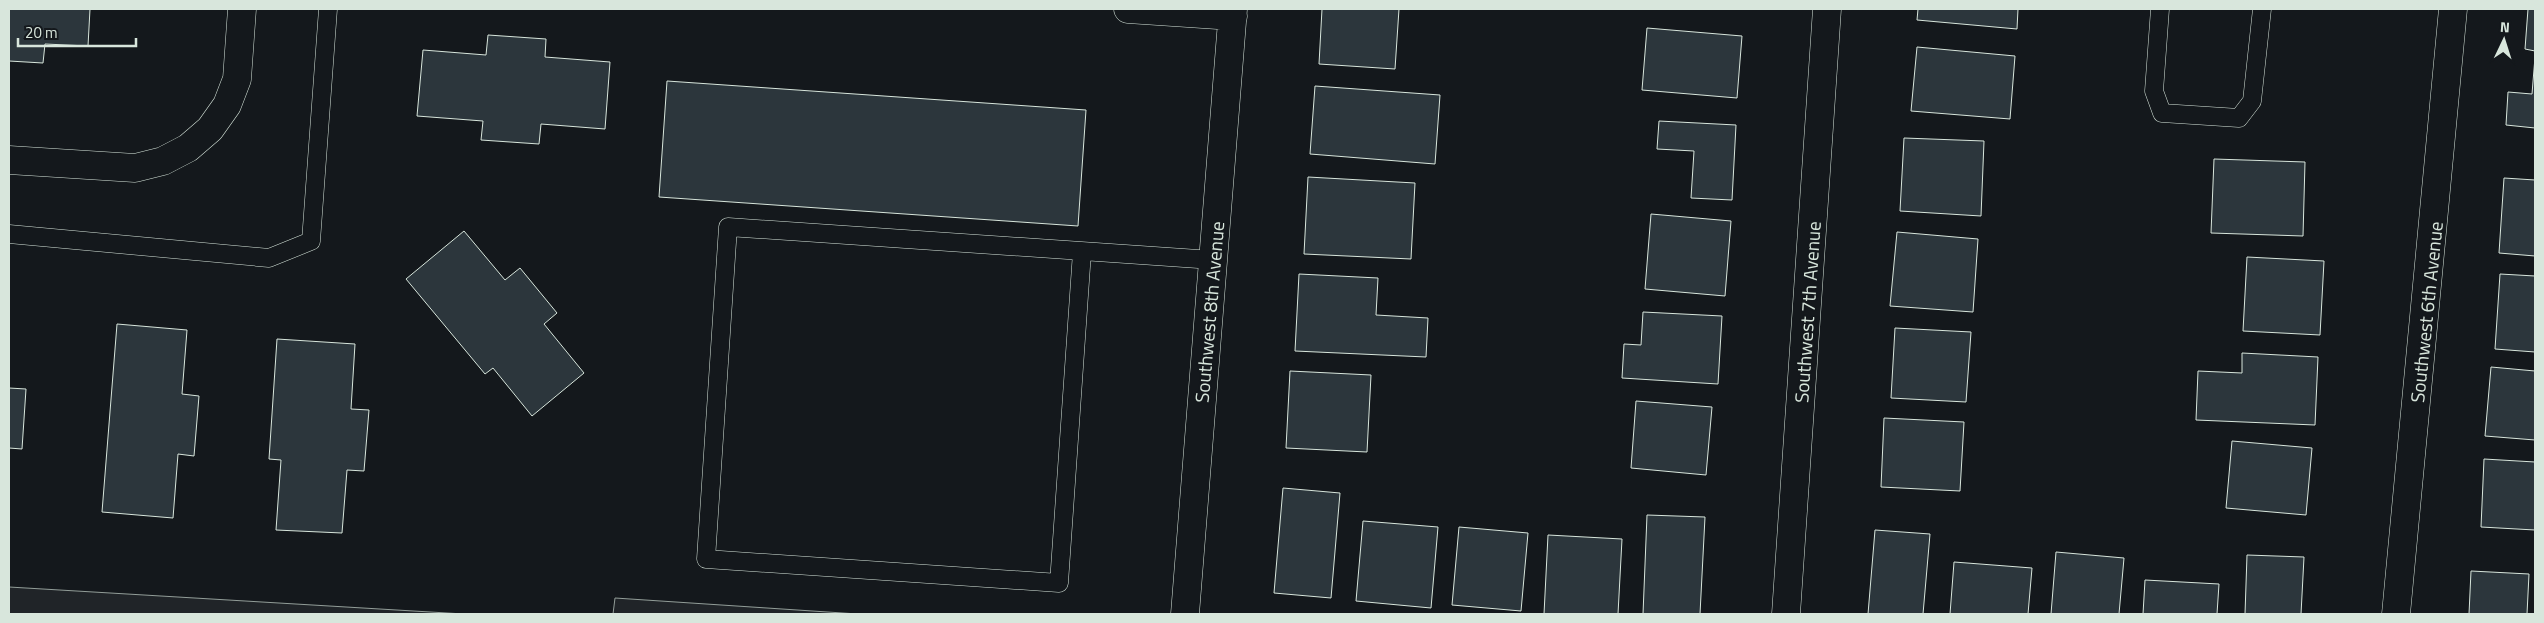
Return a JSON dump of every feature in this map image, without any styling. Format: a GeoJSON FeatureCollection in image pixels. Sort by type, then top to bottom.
{"type":"FeatureCollection","features":[{"type":"Feature","properties":{"kind":"street"},"geometry":{"type":"LineString","coordinates":[[9,160],[134,168],[163,161],[188,148],[210,129],[227,105],[237,79],[242,9]]}},
{"type":"Feature","properties":{"kind":"street"},"geometry":{"type":"LineString","coordinates":[[1128,9],[1233,12]]}},
{"type":"Feature","properties":{"kind":"street","name":"Southwest 7th Avenue"},"geometry":{"type":"LineString","coordinates":[[1786,614],[1827,9]]}},
{"type":"Feature","properties":{"kind":"street","name":"Southwest 6th Avenue"},"geometry":{"type":"LineString","coordinates":[[2396,614],[2453,9]]}},
{"type":"Feature","properties":{"kind":"street","name":"Southwest 8th Avenue"},"geometry":{"type":"LineString","coordinates":[[1185,614],[1233,12]]}},
{"type":"Feature","properties":{"kind":"lane"},"geometry":{"type":"LineString","coordinates":[[9,234],[269,258],[311,241],[328,9]]}},
{"type":"Feature","properties":{"kind":"lane"},"geometry":{"type":"LineString","coordinates":[[2160,9],[2154,91],[2162,113],[2239,118],[2252,101],[2262,9]]}},
{"type":"Feature","properties":{"kind":"lane"},"geometry":{"type":"LineString","coordinates":[[1082,252],[1059,583],[706,559],[728,227],[1213,260]]}},
{"type":"Feature","properties":{"kind":"shaded area"},"geometry":{"type":"Polygon","coordinates":[[[9,587],[464,614],[9,614],[9,587]]]}},
{"type":"Feature","properties":{"kind":"shaded area"},"geometry":{"type":"Polygon","coordinates":[[[615,598],[858,614],[613,614],[615,598]]]}},
{"type":"Feature","properties":{"kind":"building"},"geometry":{"type":"Polygon","coordinates":[[[9,9],[90,9],[88,46],[45,44],[43,63],[9,61],[9,9]]]}},
{"type":"Feature","properties":{"kind":"building"},"geometry":{"type":"Polygon","coordinates":[[[1322,9],[1399,9],[1395,69],[1319,64],[1322,9]]]}},
{"type":"Feature","properties":{"kind":"building"},"geometry":{"type":"Polygon","coordinates":[[[1918,9],[2018,9],[2017,29],[1917,20],[1918,9]]]}},
{"type":"Feature","properties":{"kind":"building"},"geometry":{"type":"Polygon","coordinates":[[[2528,9],[2535,9],[2535,51],[2525,49],[2528,9]]]}},
{"type":"Feature","properties":{"kind":"building"},"geometry":{"type":"Polygon","coordinates":[[[1647,28],[1742,36],[1737,98],[1642,90],[1647,28]]]}},
{"type":"Feature","properties":{"kind":"building"},"geometry":{"type":"Polygon","coordinates":[[[488,35],[546,39],[545,57],[610,62],[605,129],[541,124],[539,144],[481,140],[483,121],[417,116],[423,50],[486,55],[488,35]]]}},
{"type":"Feature","properties":{"kind":"building"},"geometry":{"type":"Polygon","coordinates":[[[1917,47],[2015,56],[2010,119],[1911,111],[1917,47]]]}},
{"type":"Feature","properties":{"kind":"building"},"geometry":{"type":"Polygon","coordinates":[[[2535,57],[2535,128],[2506,125],[2508,92],[2532,94],[2535,57]]]}},
{"type":"Feature","properties":{"kind":"building"},"geometry":{"type":"Polygon","coordinates":[[[667,81],[1086,110],[1078,226],[659,197],[667,81]]]}},
{"type":"Feature","properties":{"kind":"building"},"geometry":{"type":"Polygon","coordinates":[[[1315,86],[1440,95],[1435,164],[1310,154],[1315,86]]]}},
{"type":"Feature","properties":{"kind":"building"},"geometry":{"type":"Polygon","coordinates":[[[1659,121],[1736,125],[1732,200],[1691,198],[1694,151],[1657,149],[1659,121]]]}},
{"type":"Feature","properties":{"kind":"building"},"geometry":{"type":"Polygon","coordinates":[[[1904,138],[1984,141],[1981,216],[1900,211],[1904,138]]]}},
{"type":"Feature","properties":{"kind":"building"},"geometry":{"type":"Polygon","coordinates":[[[2214,159],[2305,162],[2303,236],[2211,233],[2214,159]]]}},
{"type":"Feature","properties":{"kind":"building"},"geometry":{"type":"Polygon","coordinates":[[[1308,177],[1415,183],[1411,259],[1304,254],[1308,177]]]}},
{"type":"Feature","properties":{"kind":"building"},"geometry":{"type":"Polygon","coordinates":[[[2504,178],[2535,180],[2535,256],[2499,253],[2504,178]]]}},
{"type":"Feature","properties":{"kind":"building"},"geometry":{"type":"Polygon","coordinates":[[[1651,214],[1731,221],[1725,296],[1645,289],[1651,214]]]}},
{"type":"Feature","properties":{"kind":"building"},"geometry":{"type":"Polygon","coordinates":[[[464,231],[505,280],[520,268],[557,313],[544,324],[584,373],[532,416],[493,368],[485,374],[406,279],[464,231]]]}},
{"type":"Feature","properties":{"kind":"building"},"geometry":{"type":"Polygon","coordinates":[[[1897,232],[1978,239],[1973,312],[1890,306],[1897,232]]]}},
{"type":"Feature","properties":{"kind":"building"},"geometry":{"type":"Polygon","coordinates":[[[2247,257],[2324,261],[2320,335],[2243,331],[2247,257]]]}},
{"type":"Feature","properties":{"kind":"building"},"geometry":{"type":"Polygon","coordinates":[[[1299,274],[1378,278],[1376,315],[1428,318],[1426,357],[1295,351],[1299,274]]]}},
{"type":"Feature","properties":{"kind":"building"},"geometry":{"type":"Polygon","coordinates":[[[2500,274],[2535,276],[2535,352],[2495,349],[2500,274]]]}},
{"type":"Feature","properties":{"kind":"building"},"geometry":{"type":"Polygon","coordinates":[[[1643,312],[1722,316],[1718,384],[1622,378],[1624,344],[1641,345],[1643,312]]]}},
{"type":"Feature","properties":{"kind":"building"},"geometry":{"type":"Polygon","coordinates":[[[117,324],[187,330],[182,394],[199,396],[194,456],[178,454],[173,518],[102,512],[117,324]]]}},
{"type":"Feature","properties":{"kind":"building"},"geometry":{"type":"Polygon","coordinates":[[[1895,328],[1971,332],[1966,402],[1891,398],[1895,328]]]}},
{"type":"Feature","properties":{"kind":"building"},"geometry":{"type":"Polygon","coordinates":[[[277,339],[355,344],[351,409],[369,410],[364,471],[347,470],[342,533],[276,530],[281,460],[269,459],[277,339]]]}},
{"type":"Feature","properties":{"kind":"building"},"geometry":{"type":"Polygon","coordinates":[[[2242,353],[2318,357],[2315,425],[2196,420],[2198,371],[2242,373],[2242,353]]]}},
{"type":"Feature","properties":{"kind":"building"},"geometry":{"type":"Polygon","coordinates":[[[2491,367],[2535,371],[2535,440],[2485,436],[2491,367]]]}},
{"type":"Feature","properties":{"kind":"building"},"geometry":{"type":"Polygon","coordinates":[[[1290,371],[1371,375],[1367,452],[1286,448],[1290,371]]]}},
{"type":"Feature","properties":{"kind":"building"},"geometry":{"type":"Polygon","coordinates":[[[9,388],[26,389],[22,449],[9,448],[9,388]]]}},
{"type":"Feature","properties":{"kind":"building"},"geometry":{"type":"Polygon","coordinates":[[[1636,401],[1712,407],[1706,475],[1631,468],[1636,401]]]}},
{"type":"Feature","properties":{"kind":"building"},"geometry":{"type":"Polygon","coordinates":[[[1884,418],[1964,422],[1960,491],[1881,487],[1884,418]]]}},
{"type":"Feature","properties":{"kind":"building"},"geometry":{"type":"Polygon","coordinates":[[[2232,441],[2312,448],[2306,515],[2226,508],[2232,441]]]}},
{"type":"Feature","properties":{"kind":"building"},"geometry":{"type":"Polygon","coordinates":[[[2484,459],[2535,462],[2535,530],[2481,527],[2484,459]]]}},
{"type":"Feature","properties":{"kind":"building"},"geometry":{"type":"Polygon","coordinates":[[[1283,488],[1340,493],[1331,598],[1274,593],[1283,488]]]}},
{"type":"Feature","properties":{"kind":"building"},"geometry":{"type":"Polygon","coordinates":[[[1647,515],[1705,517],[1700,614],[1643,614],[1647,515]]]}},
{"type":"Feature","properties":{"kind":"building"},"geometry":{"type":"Polygon","coordinates":[[[1363,521],[1438,527],[1431,608],[1356,601],[1363,521]]]}},
{"type":"Feature","properties":{"kind":"building"},"geometry":{"type":"Polygon","coordinates":[[[1459,527],[1528,533],[1521,611],[1452,605],[1459,527]]]}},
{"type":"Feature","properties":{"kind":"building"},"geometry":{"type":"Polygon","coordinates":[[[1875,530],[1930,534],[1923,614],[1868,614],[1875,530]]]}},
{"type":"Feature","properties":{"kind":"building"},"geometry":{"type":"Polygon","coordinates":[[[1548,535],[1622,539],[1618,614],[1544,614],[1548,535]]]}},
{"type":"Feature","properties":{"kind":"building"},"geometry":{"type":"Polygon","coordinates":[[[2056,552],[2124,558],[2119,614],[2051,614],[2056,552]]]}},
{"type":"Feature","properties":{"kind":"building"},"geometry":{"type":"Polygon","coordinates":[[[2247,555],[2304,557],[2301,614],[2245,614],[2247,555]]]}},
{"type":"Feature","properties":{"kind":"building"},"geometry":{"type":"Polygon","coordinates":[[[1954,562],[2032,568],[2028,614],[1950,614],[1954,562]]]}},
{"type":"Feature","properties":{"kind":"building"},"geometry":{"type":"Polygon","coordinates":[[[2471,571],[2529,574],[2527,614],[2469,614],[2471,571]]]}},
{"type":"Feature","properties":{"kind":"building"},"geometry":{"type":"Polygon","coordinates":[[[2145,580],[2219,584],[2217,614],[2143,614],[2145,580]]]}}]}
